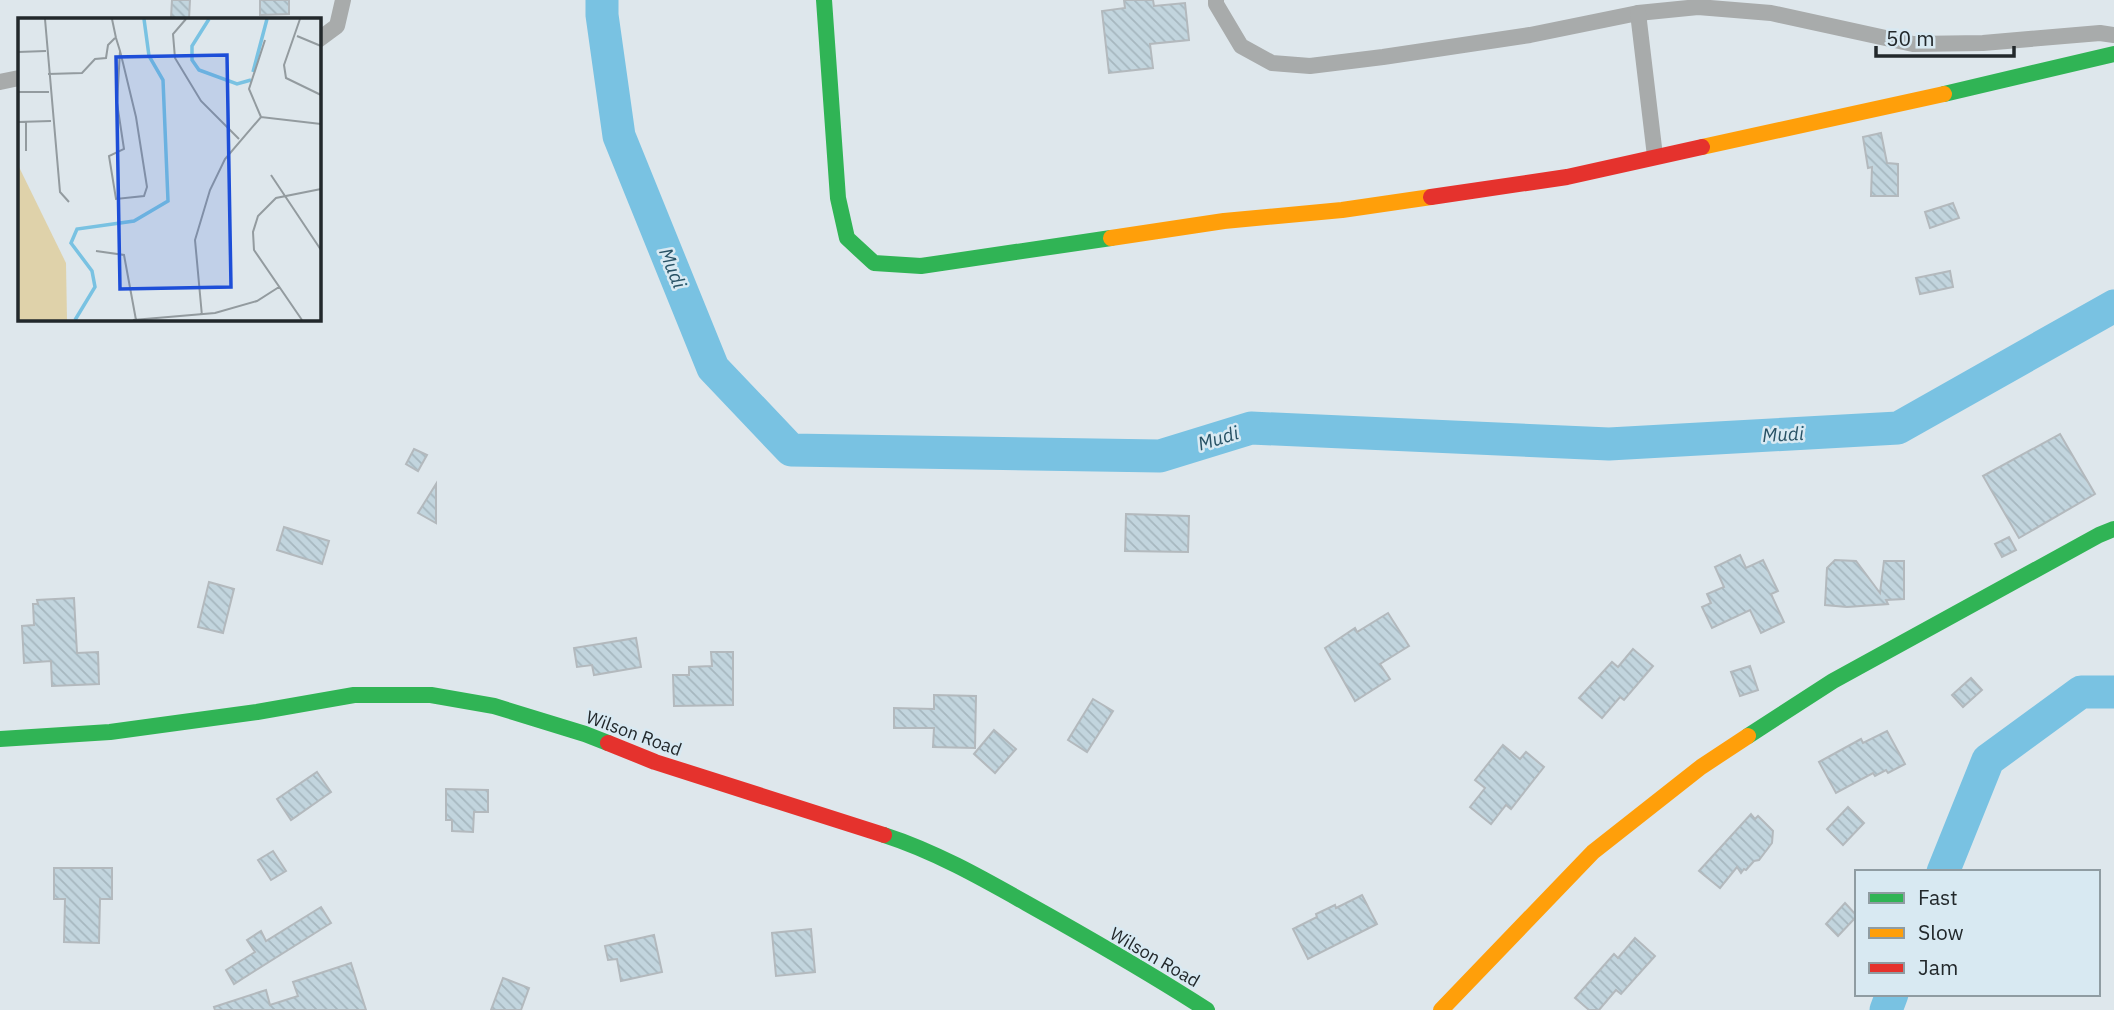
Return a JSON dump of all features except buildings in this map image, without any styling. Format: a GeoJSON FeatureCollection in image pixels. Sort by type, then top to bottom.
{"type":"FeatureCollection","features":[{"type":"Feature","properties":{"kind":"street"},"geometry":{"type":"LineString","coordinates":[[320,39],[337,26],[342,0]]}},
{"type":"Feature","properties":{"kind":"street"},"geometry":{"type":"LineString","coordinates":[[824,0],[838,198],[848,238],[874,263],[921,266],[1224,221],[1342,210],[1567,177],[2114,54]]}},
{"type":"Feature","properties":{"kind":"street"},"geometry":{"type":"LineString","coordinates":[[1216,0],[1241,46],[1272,63],[1310,66],[1530,35],[1638,13],[1698,7],[1771,13],[1913,44],[1983,43],[2100,33],[2114,35]]}},
{"type":"Feature","properties":{"kind":"street"},"geometry":{"type":"LineString","coordinates":[[1638,13],[1655,156]]}},
{"type":"Feature","properties":{"kind":"street"},"geometry":{"type":"LineString","coordinates":[[0,82],[18,78]]}},
{"type":"Feature","properties":{"kind":"street"},"geometry":{"type":"LineString","coordinates":[[1441,1010],[1592,852],[1701,767],[1833,681],[2114,529]]}},
{"type":"Feature","properties":{"kind":"street","name":"Wilson Road"},"geometry":{"type":"LineString","coordinates":[[0,739],[110,732],[257,712],[354,695],[431,695],[494,706],[585,734],[654,762],[888,836],[942,858],[1166,983],[1207,1010]]}},
{"type":"Feature","properties":{"kind":"waterway","name":"Mudi"},"geometry":{"type":"LineString","coordinates":[[602,0],[619,136],[713,368],[791,450],[1160,456],[1251,428],[1609,444],[1898,428],[2114,306]]}},
{"type":"Feature","properties":{"kind":"waterway","name":"Mudi"},"geometry":{"type":"LineString","coordinates":[[1944,870],[1988,760],[2081,692],[2114,692]]}},
{"type":"Feature","properties":{"kind":"waterway","name":"Mudi"},"geometry":{"type":"LineString","coordinates":[[1886,1010],[1891,996]]}},
{"type":"Feature","properties":{"kind":"traffic: fast"},"geometry":{"type":"LineString","coordinates":[[824,0],[838,198],[847,238],[874,263],[921,266],[1111,238]]}},
{"type":"Feature","properties":{"kind":"traffic: fast"},"geometry":{"type":"LineString","coordinates":[[1944,94],[2114,54]]}},
{"type":"Feature","properties":{"kind":"traffic: fast"},"geometry":{"type":"LineString","coordinates":[[1748,736],[1833,681],[2114,529]]}},
{"type":"Feature","properties":{"kind":"traffic: fast"},"geometry":{"type":"LineString","coordinates":[[0,739],[110,732],[257,712],[354,695],[431,695],[494,706],[608,743]]}},
{"type":"Feature","properties":{"kind":"traffic: fast"},"geometry":{"type":"LineString","coordinates":[[884,835],[949,861],[990,883],[1207,1010]]}},
{"type":"Feature","properties":{"kind":"traffic: slow"},"geometry":{"type":"LineString","coordinates":[[1702,147],[1944,94]]}},
{"type":"Feature","properties":{"kind":"traffic: slow"},"geometry":{"type":"LineString","coordinates":[[1111,238],[1224,221],[1342,210],[1431,197]]}},
{"type":"Feature","properties":{"kind":"traffic: slow"},"geometry":{"type":"LineString","coordinates":[[1441,1010],[1593,852],[1701,767],[1748,736]]}},
{"type":"Feature","properties":{"kind":"traffic: jam"},"geometry":{"type":"LineString","coordinates":[[1431,197],[1567,177],[1702,147]]}},
{"type":"Feature","properties":{"kind":"traffic: jam"},"geometry":{"type":"LineString","coordinates":[[608,743],[655,762],[884,835]]}}]}
